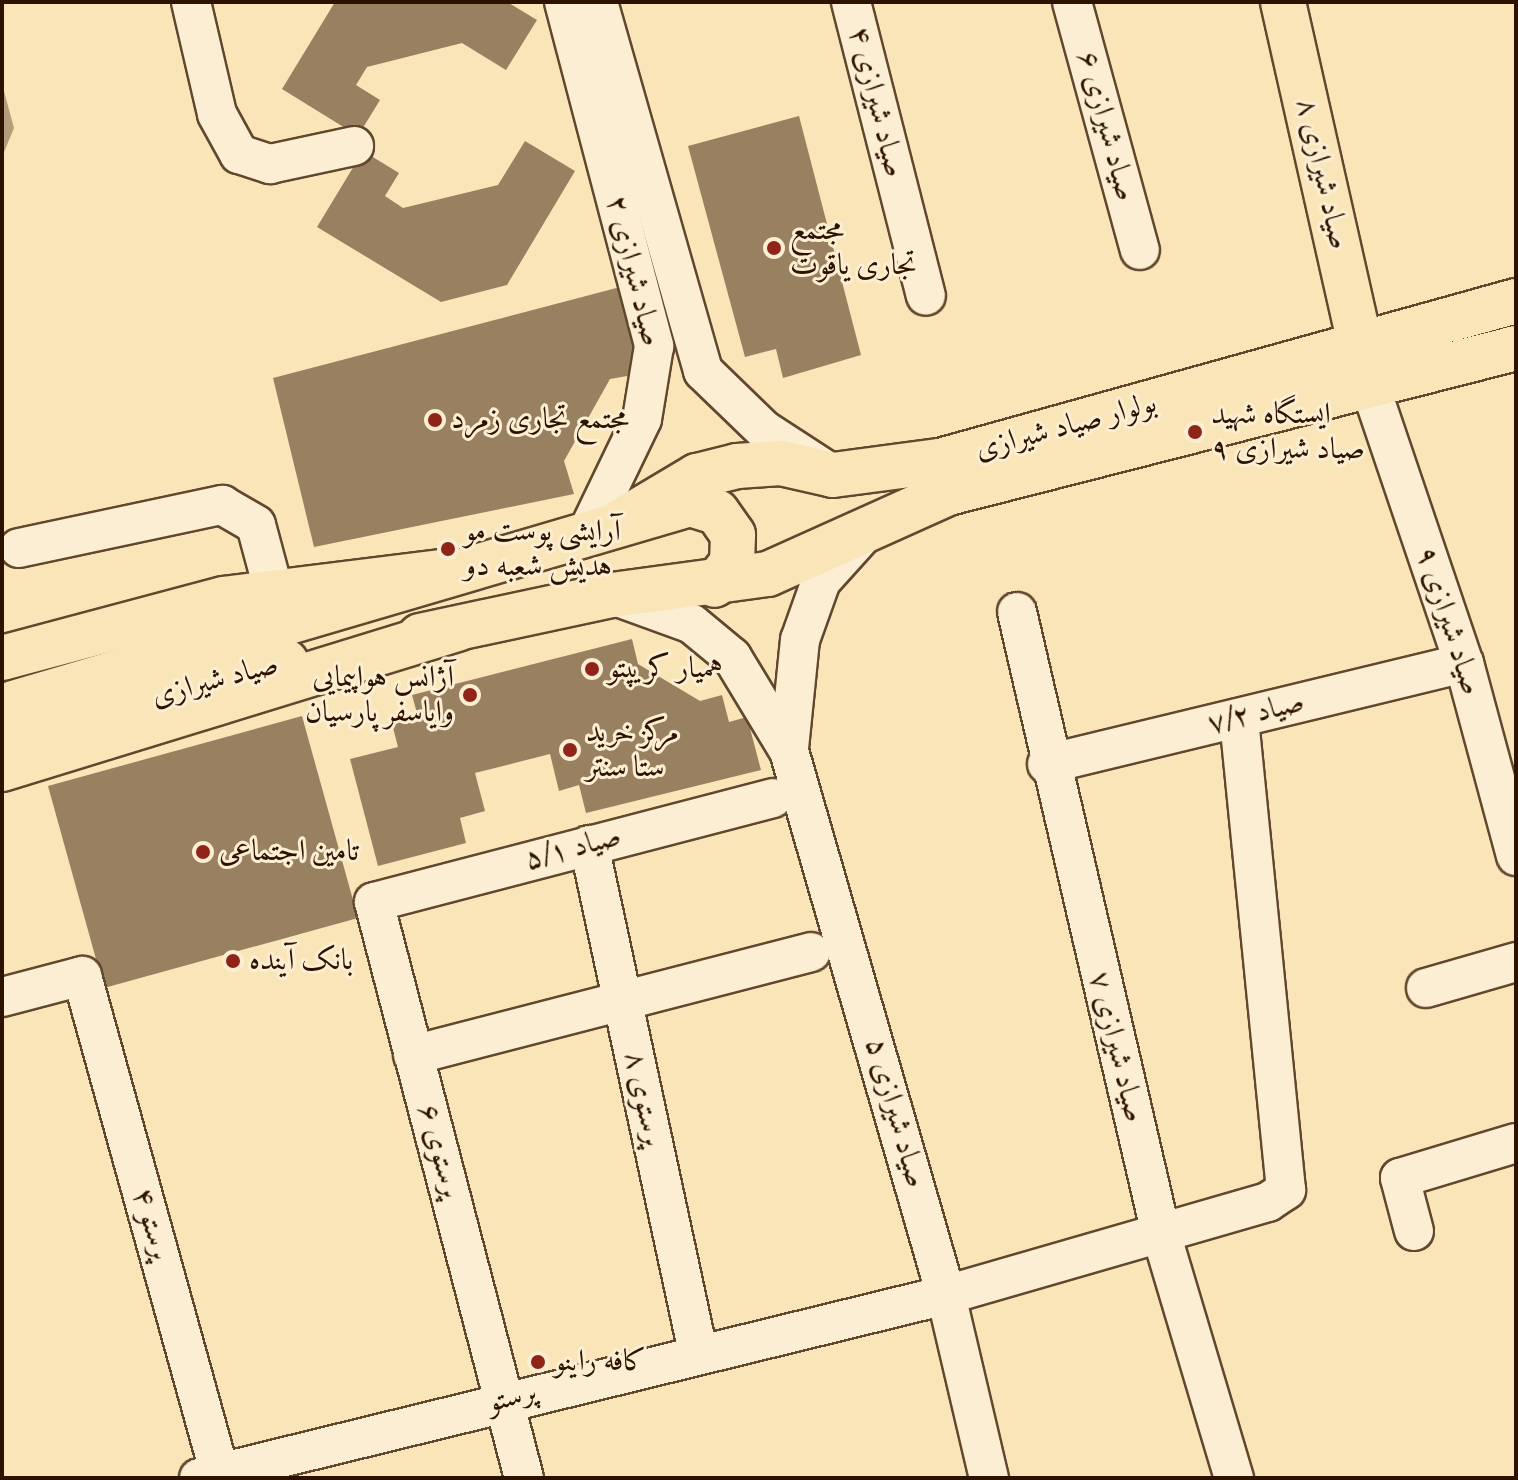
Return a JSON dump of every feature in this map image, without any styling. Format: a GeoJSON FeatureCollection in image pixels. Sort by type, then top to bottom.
{"type":"FeatureCollection","features":[{"type":"Feature","properties":{"kind":"main road","name":"صیاد شیرازی ۸"},"geometry":{"type":"LineString","coordinates":[[1283,2],[1361,347]]}},
{"type":"Feature","properties":{"kind":"main road","name":"بولوار صیاد شیرازی"},"geometry":{"type":"LineString","coordinates":[[604,526],[697,476],[737,466],[781,463],[833,475],[940,461],[1361,347],[1516,301]]}},
{"type":"Feature","properties":{"kind":"main road","name":"بولوار صیاد شیرازی"},"geometry":{"type":"LineString","coordinates":[[714,585],[768,574],[872,523],[948,493],[1371,389],[1516,348]]}},
{"type":"Feature","properties":{"kind":"main road"},"geometry":{"type":"LineString","coordinates":[[604,526],[690,504],[717,512],[733,535],[732,563],[714,585]]}},
{"type":"Feature","properties":{"kind":"main road","name":"صیاد شیرازی"},"geometry":{"type":"LineString","coordinates":[[2,707],[265,633],[440,572],[604,526]]}},
{"type":"Feature","properties":{"kind":"main road"},"geometry":{"type":"LineString","coordinates":[[2,658],[224,599],[440,572]]}},
{"type":"Feature","properties":{"kind":"main road","name":"صیاد شیرازی"},"geometry":{"type":"LineString","coordinates":[[2,738],[269,665],[458,629],[612,595],[714,585]]}},
{"type":"Feature","properties":{"kind":"main road"},"geometry":{"type":"LineString","coordinates":[[2,769],[458,629]]}},
{"type":"Feature","properties":{"kind":"street"},"geometry":{"type":"LineString","coordinates":[[191,2],[217,114],[239,154],[270,164],[354,146]]}},
{"type":"Feature","properties":{"kind":"street","name":"صیاد شیرازی ۲"},"geometry":{"type":"LineString","coordinates":[[564,2],[654,346],[642,419],[604,526]]}},
{"type":"Feature","properties":{"kind":"street","name":"صیاد شیرازی ۲"},"geometry":{"type":"LineString","coordinates":[[598,2],[703,371],[764,430],[833,475]]}},
{"type":"Feature","properties":{"kind":"street","name":"صیاد شیرازی ۴"},"geometry":{"type":"LineString","coordinates":[[851,2],[926,296]]}},
{"type":"Feature","properties":{"kind":"street","name":"صیاد شیرازی ۶"},"geometry":{"type":"LineString","coordinates":[[1072,2],[1140,250]]}},
{"type":"Feature","properties":{"kind":"street","name":"صیاد شیرازی ۹"},"geometry":{"type":"LineString","coordinates":[[1371,389],[1464,663],[1516,856]]}},
{"type":"Feature","properties":{"kind":"street"},"geometry":{"type":"LineString","coordinates":[[19,548],[222,505],[256,525],[274,592]]}},
{"type":"Feature","properties":{"kind":"street","name":"صیاد شیرازی ۵"},"geometry":{"type":"LineString","coordinates":[[789,751],[800,640],[816,596],[872,523]]}},
{"type":"Feature","properties":{"kind":"street","name":"صیاد شیرازی ۵"},"geometry":{"type":"LineString","coordinates":[[612,595],[692,624],[732,657],[789,751],[946,1295],[989,1478]]}},
{"type":"Feature","properties":{"kind":"street","name":"صیاد شیرازی ۷"},"geometry":{"type":"LineString","coordinates":[[1017,612],[1047,764],[1160,1230],[1234,1478]]}},
{"type":"Feature","properties":{"kind":"street","name":"صیاد ۷/۲"},"geometry":{"type":"LineString","coordinates":[[1047,764],[1464,663]]}},
{"type":"Feature","properties":{"kind":"street","name":"پرستو"},"geometry":{"type":"LineString","coordinates":[[214,1476],[503,1400],[946,1295],[1160,1230],[1268,1202],[1286,1190],[1239,718]]}},
{"type":"Feature","properties":{"kind":"street","name":"صیاد ۵/۱"},"geometry":{"type":"LineString","coordinates":[[374,902],[773,798]]}},
{"type":"Feature","properties":{"kind":"street","name":"پرستوی ۸"},"geometry":{"type":"LineString","coordinates":[[589,845],[698,1352]]}},
{"type":"Feature","properties":{"kind":"street","name":"پرستوی ۶"},"geometry":{"type":"LineString","coordinates":[[374,902],[524,1478]]}},
{"type":"Feature","properties":{"kind":"street"},"geometry":{"type":"LineString","coordinates":[[413,1055],[811,952]]}},
{"type":"Feature","properties":{"kind":"street"},"geometry":{"type":"LineString","coordinates":[[1426,988],[1516,962]]}},
{"type":"Feature","properties":{"kind":"street","name":"پرستو ۴"},"geometry":{"type":"LineString","coordinates":[[2,997],[82,976],[214,1476]]}},
{"type":"Feature","properties":{"kind":"street"},"geometry":{"type":"LineString","coordinates":[[1414,1231],[1400,1178],[1516,1143]]}},
{"type":"Feature","properties":{"kind":"shaded area"},"geometry":{"type":"Polygon","coordinates":[[[2,84],[14,128],[2,157],[2,84]]]}},
{"type":"Feature","properties":{"kind":"building"},"geometry":{"type":"Polygon","coordinates":[[[335,2],[507,2],[537,20],[506,70],[462,43],[367,67],[356,85],[380,100],[358,136],[282,89],[335,2]]]}},
{"type":"Feature","properties":{"kind":"building","name":"مجتمع تجاری یاقوت"},"geometry":{"type":"Polygon","coordinates":[[[799,116],[861,355],[783,378],[776,349],[745,357],[688,146],[799,116]]]}},
{"type":"Feature","properties":{"kind":"building"},"geometry":{"type":"Polygon","coordinates":[[[525,141],[575,171],[507,285],[441,302],[317,227],[363,151],[399,173],[385,196],[403,208],[498,185],[525,141]]]}},
{"type":"Feature","properties":{"kind":"building","name":"مجتمع تجاری زمرد"},"geometry":{"type":"Polygon","coordinates":[[[624,286],[650,372],[610,379],[564,461],[574,494],[314,547],[273,378],[624,286]]]}},
{"type":"Feature","properties":{"kind":"building","name":"مرکز خرید ستا سنتر"},"geometry":{"type":"Polygon","coordinates":[[[632,639],[638,664],[700,701],[722,695],[729,722],[747,717],[761,770],[586,813],[579,785],[559,791],[550,754],[475,773],[485,811],[460,818],[466,843],[378,866],[350,759],[398,747],[392,724],[418,717],[412,695],[632,639]]]}},
{"type":"Feature","properties":{"kind":"building","name":"تامین اجتماعی"},"geometry":{"type":"Polygon","coordinates":[[[302,716],[358,918],[104,988],[48,786],[302,716]]]}},
{"type":"Feature","properties":{"kind":"place","name":"مجتمع تجاری یاقوت"},"geometry":{"type":"Point","coordinates":[774,248]}},
{"type":"Feature","properties":{"kind":"place","name":"مجتمع تجاری زمرد"},"geometry":{"type":"Point","coordinates":[435,420]}},
{"type":"Feature","properties":{"kind":"place","name":"ایستگاه شهید صیاد شیرازی ۹"},"geometry":{"type":"Point","coordinates":[1195,432]}},
{"type":"Feature","properties":{"kind":"place","name":"آرایشی پوست مو هدیش شعبه دو"},"geometry":{"type":"Point","coordinates":[448,549]}},
{"type":"Feature","properties":{"kind":"place","name":"همیار کریپتو"},"geometry":{"type":"Point","coordinates":[592,669]}},
{"type":"Feature","properties":{"kind":"place","name":"آژانس هواپیمایی وایاسفر پارسیان"},"geometry":{"type":"Point","coordinates":[470,695]}},
{"type":"Feature","properties":{"kind":"place","name":"مرکز خرید ستا سنتر"},"geometry":{"type":"Point","coordinates":[570,750]}},
{"type":"Feature","properties":{"kind":"place","name":"تامین اجتماعی"},"geometry":{"type":"Point","coordinates":[203,852]}},
{"type":"Feature","properties":{"kind":"place","name":"بانک آینده"},"geometry":{"type":"Point","coordinates":[233,961]}},
{"type":"Feature","properties":{"kind":"place","name":"کافه راینو"},"geometry":{"type":"Point","coordinates":[538,1362]}}]}
